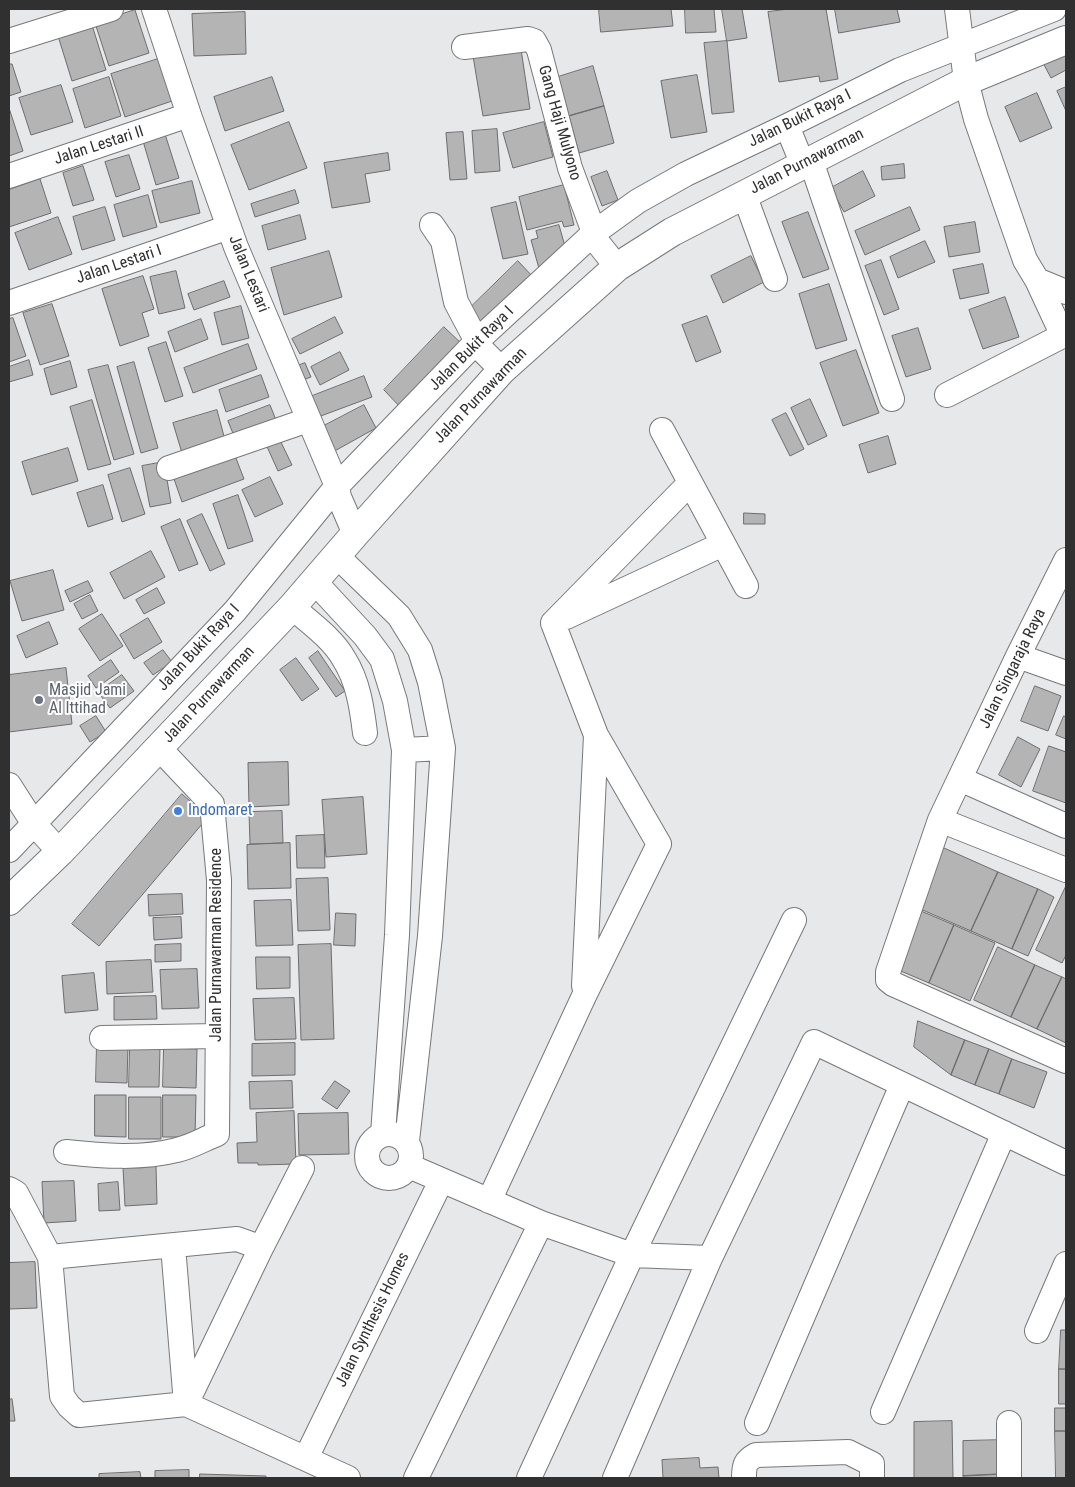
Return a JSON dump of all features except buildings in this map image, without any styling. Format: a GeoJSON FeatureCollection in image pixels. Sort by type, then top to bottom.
{"type":"FeatureCollection","features":[{"type":"Feature","properties":{"kind":"street"},"geometry":{"type":"LineString","coordinates":[[9,41],[111,9]]}},
{"type":"Feature","properties":{"kind":"street","name":"Jalan Lestari"},"geometry":{"type":"LineString","coordinates":[[154,9],[189,116],[229,227],[351,526]]}},
{"type":"Feature","properties":{"kind":"street"},"geometry":{"type":"LineString","coordinates":[[947,395],[1065,336],[1025,260],[976,119],[966,81],[957,9]]}},
{"type":"Feature","properties":{"kind":"street","name":"Jalan Bukit Raya I"},"geometry":{"type":"LineString","coordinates":[[9,850],[47,839],[235,611],[338,491],[478,340],[604,250],[638,201],[686,174],[900,70],[1054,9]]}},
{"type":"Feature","properties":{"kind":"street","name":"Gang Haji Mulyono"},"geometry":{"type":"LineString","coordinates":[[464,47],[528,39],[534,41],[539,50],[570,168],[604,250]]}},
{"type":"Feature","properties":{"kind":"street","name":"Jalan Purnawarman"},"geometry":{"type":"LineString","coordinates":[[9,901],[47,839],[159,748],[292,607],[336,556],[351,526],[502,370],[604,250],[672,232],[966,81],[1066,40]]}},
{"type":"Feature","properties":{"kind":"street","name":"Jalan Lestari II"},"geometry":{"type":"LineString","coordinates":[[9,176],[189,116]]}},
{"type":"Feature","properties":{"kind":"street"},"geometry":{"type":"LineString","coordinates":[[787,126],[807,163],[892,399]]}},
{"type":"Feature","properties":{"kind":"street"},"geometry":{"type":"LineString","coordinates":[[744,194],[775,278]]}},
{"type":"Feature","properties":{"kind":"street"},"geometry":{"type":"LineString","coordinates":[[432,225],[443,241],[456,302],[482,349],[502,370]]}},
{"type":"Feature","properties":{"kind":"street","name":"Jalan Lestari I"},"geometry":{"type":"LineString","coordinates":[[9,303],[229,227]]}},
{"type":"Feature","properties":{"kind":"street"},"geometry":{"type":"LineString","coordinates":[[1037,280],[1066,292]]}},
{"type":"Feature","properties":{"kind":"street"},"geometry":{"type":"LineString","coordinates":[[169,468],[308,420]]}},
{"type":"Feature","properties":{"kind":"street"},"geometry":{"type":"LineString","coordinates":[[662,430],[746,586]]}},
{"type":"Feature","properties":{"kind":"street"},"geometry":{"type":"LineString","coordinates":[[553,623],[690,483]]}},
{"type":"Feature","properties":{"kind":"street"},"geometry":{"type":"LineString","coordinates":[[553,623],[723,544]]}},
{"type":"Feature","properties":{"kind":"street"},"geometry":{"type":"LineString","coordinates":[[336,556],[399,616],[420,650],[430,682],[444,748],[430,936],[407,1141]]}},
{"type":"Feature","properties":{"kind":"street","name":"Jalan Singaraja Raya"},"geometry":{"type":"LineString","coordinates":[[1066,560],[940,820],[888,972],[888,980],[893,984],[1066,1061]]}},
{"type":"Feature","properties":{"kind":"street"},"geometry":{"type":"LineString","coordinates":[[314,581],[364,636],[382,659],[395,701],[404,750],[397,934],[383,1134]]}},
{"type":"Feature","properties":{"kind":"street"},"geometry":{"type":"LineString","coordinates":[[292,607],[328,639],[344,658],[354,680],[361,705],[365,733]]}},
{"type":"Feature","properties":{"kind":"street"},"geometry":{"type":"LineString","coordinates":[[489,1201],[584,996],[659,844],[596,735],[553,623]]}},
{"type":"Feature","properties":{"kind":"street"},"geometry":{"type":"LineString","coordinates":[[1018,656],[1066,673]]}},
{"type":"Feature","properties":{"kind":"street"},"geometry":{"type":"LineString","coordinates":[[584,996],[596,735]]}},
{"type":"Feature","properties":{"kind":"street","name":"Jalan Purnawarman Residence"},"geometry":{"type":"LineString","coordinates":[[66,1152],[87,1155],[135,1155],[178,1150],[217,1134],[219,880],[212,804],[159,748]]}},
{"type":"Feature","properties":{"kind":"street"},"geometry":{"type":"LineString","coordinates":[[404,750],[444,748]]}},
{"type":"Feature","properties":{"kind":"street"},"geometry":{"type":"LineString","coordinates":[[960,779],[1066,826]]}},
{"type":"Feature","properties":{"kind":"street"},"geometry":{"type":"LineString","coordinates":[[9,785],[47,839]]}},
{"type":"Feature","properties":{"kind":"street"},"geometry":{"type":"LineString","coordinates":[[940,820],[1066,870]]}},
{"type":"Feature","properties":{"kind":"street"},"geometry":{"type":"LineString","coordinates":[[529,1478],[632,1255],[794,920]]}},
{"type":"Feature","properties":{"kind":"street"},"geometry":{"type":"LineString","coordinates":[[397,934],[430,936]]}},
{"type":"Feature","properties":{"kind":"street"},"geometry":{"type":"LineString","coordinates":[[102,1038],[217,1036]]}},
{"type":"Feature","properties":{"kind":"street"},"geometry":{"type":"LineString","coordinates":[[615,1478],[710,1258],[814,1042],[1066,1163]]}},
{"type":"Feature","properties":{"kind":"street"},"geometry":{"type":"LineString","coordinates":[[756,1423],[902,1085]]}},
{"type":"Feature","properties":{"kind":"street"},"geometry":{"type":"LineString","coordinates":[[392,1133],[400,1136],[407,1141],[411,1149],[412,1158],[409,1166],[404,1173],[396,1177],[388,1178],[379,1175],[372,1170],[368,1162],[367,1153],[370,1145],[375,1138],[383,1134],[392,1133]]}},
{"type":"Feature","properties":{"kind":"street"},"geometry":{"type":"LineString","coordinates":[[883,1412],[1004,1133]]}},
{"type":"Feature","properties":{"kind":"street"},"geometry":{"type":"LineString","coordinates":[[409,1166],[540,1223],[632,1255],[710,1258]]}},
{"type":"Feature","properties":{"kind":"street"},"geometry":{"type":"LineString","coordinates":[[186,1404],[260,1250],[302,1168]]}},
{"type":"Feature","properties":{"kind":"street","name":"Jalan Synthesis Homes"},"geometry":{"type":"LineString","coordinates":[[306,1458],[441,1181]]}},
{"type":"Feature","properties":{"kind":"street"},"geometry":{"type":"LineString","coordinates":[[9,1189],[16,1194],[50,1256],[62,1396],[69,1406],[79,1414],[186,1404],[348,1478]]}},
{"type":"Feature","properties":{"kind":"street"},"geometry":{"type":"LineString","coordinates":[[416,1478],[540,1223]]}},
{"type":"Feature","properties":{"kind":"street"},"geometry":{"type":"LineString","coordinates":[[50,1256],[237,1240],[251,1244],[260,1250]]}},
{"type":"Feature","properties":{"kind":"street"},"geometry":{"type":"LineString","coordinates":[[173,1246],[186,1404]]}},
{"type":"Feature","properties":{"kind":"street"},"geometry":{"type":"LineString","coordinates":[[1037,1330],[1066,1264]]}},
{"type":"Feature","properties":{"kind":"street"},"geometry":{"type":"LineString","coordinates":[[1009,1423],[1009,1478]]}},
{"type":"Feature","properties":{"kind":"street"},"geometry":{"type":"LineString","coordinates":[[744,1472],[746,1460],[756,1455],[848,1452],[872,1464],[872,1478]]}},
{"type":"Feature","properties":{"kind":"place","name":"Masjid Jami Al Ittihad"},"geometry":{"type":"Point","coordinates":[39,700]}},
{"type":"Feature","properties":{"kind":"place","name":"Indomaret"},"geometry":{"type":"Point","coordinates":[178,811]}}]}
